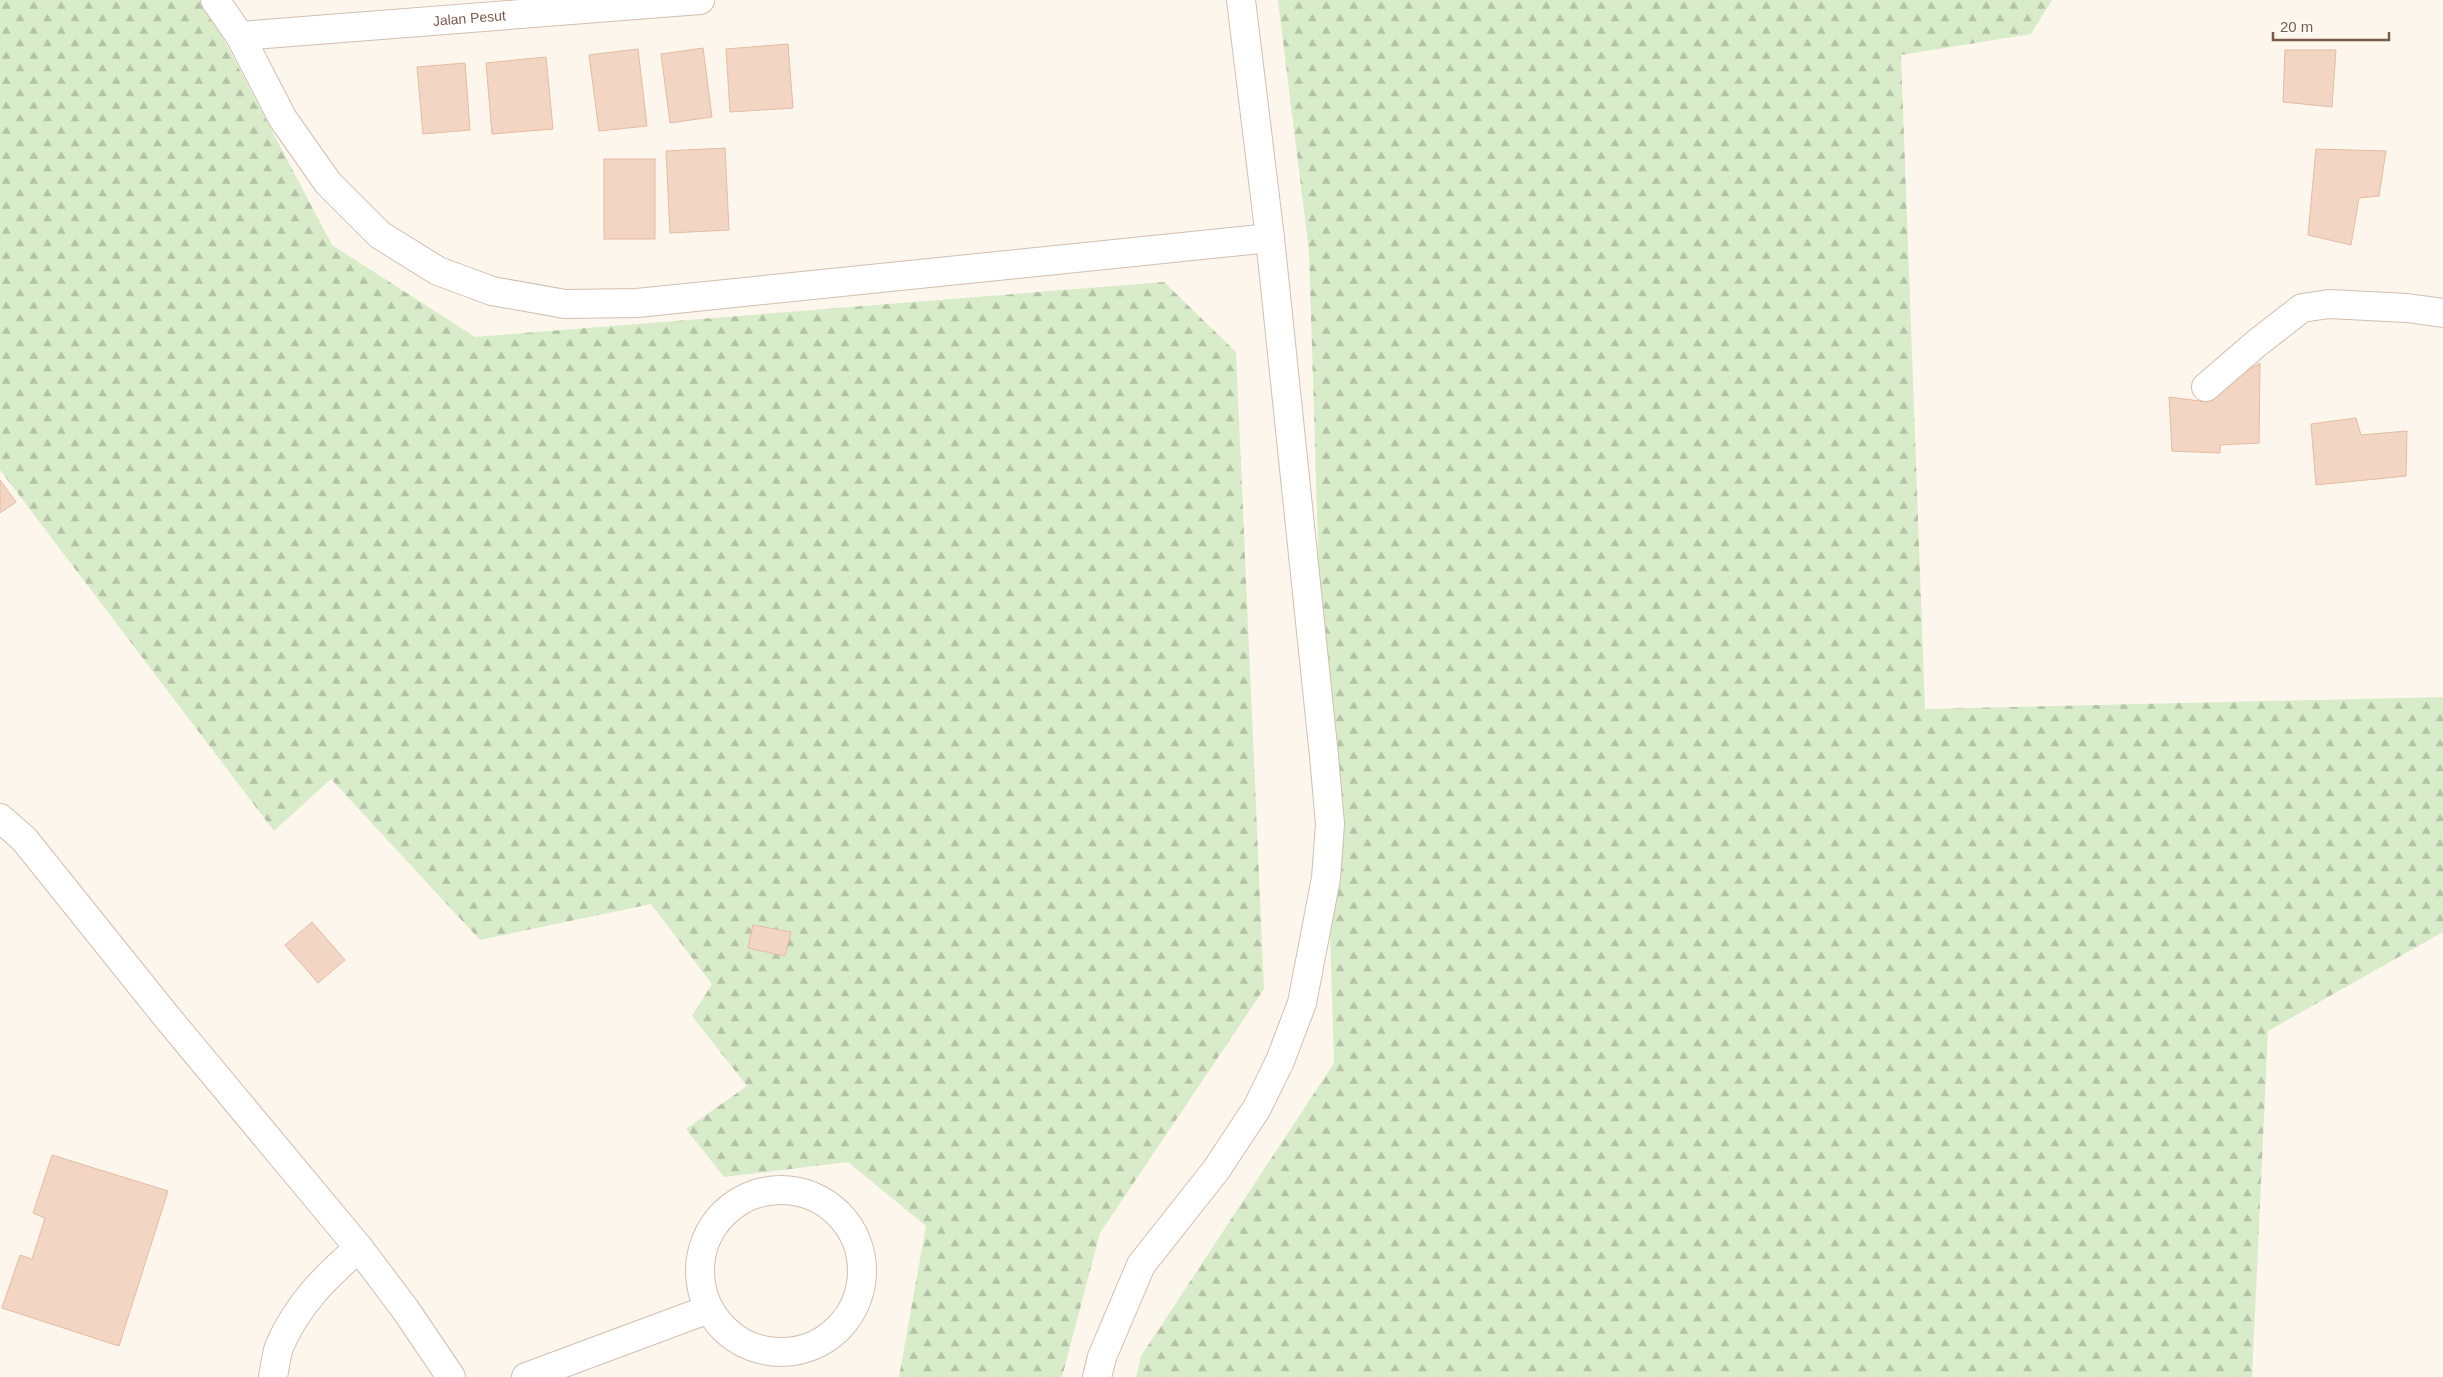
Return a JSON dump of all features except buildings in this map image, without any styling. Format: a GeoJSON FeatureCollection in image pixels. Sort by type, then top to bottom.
{"type":"FeatureCollection","features":[{"type":"Feature","properties":{"kind":"street"},"geometry":{"type":"LineString","coordinates":[[215,0],[240,36],[283,119],[328,182],[380,235],[438,271],[492,291],[565,304],[636,303],[1270,238]]}},
{"type":"Feature","properties":{"kind":"street","name":"Jalan Pesut"},"geometry":{"type":"LineString","coordinates":[[240,36],[700,0]]}},
{"type":"Feature","properties":{"kind":"street"},"geometry":{"type":"LineString","coordinates":[[1097,1377],[1102,1357],[1140,1265],[1216,1170],[1257,1108],[1280,1061],[1302,1003],[1326,878],[1330,824],[1270,238],[1241,0]]}},
{"type":"Feature","properties":{"kind":"street"},"geometry":{"type":"LineString","coordinates":[[2206,387],[2257,342],[2302,308],[2330,304],[2408,308],[2443,313]]}},
{"type":"Feature","properties":{"kind":"street"},"geometry":{"type":"LineString","coordinates":[[0,818],[24,839],[172,1023],[359,1248],[405,1308],[451,1377]]}},
{"type":"Feature","properties":{"kind":"street"},"geometry":{"type":"LineString","coordinates":[[776,1190],[802,1193],[827,1204],[846,1222],[859,1246],[862,1272],[858,1298],[845,1322],[825,1340],[800,1350],[774,1352],[748,1345],[725,1331],[709,1309],[701,1284],[701,1257],[710,1232],[726,1211],[749,1197],[776,1190]]}},
{"type":"Feature","properties":{"kind":"street"},"geometry":{"type":"LineString","coordinates":[[273,1377],[278,1348],[294,1318],[322,1280],[359,1248]]}},
{"type":"Feature","properties":{"kind":"street"},"geometry":{"type":"LineString","coordinates":[[526,1377],[709,1309]]}},
{"type":"Feature","properties":{"kind":"green space"},"geometry":{"type":"Polygon","coordinates":[[[0,0],[203,0],[332,245],[475,337],[1164,282],[1236,352],[1264,989],[1100,1233],[1062,1377],[899,1377],[926,1226],[848,1162],[724,1177],[686,1129],[747,1086],[692,1016],[712,984],[651,904],[480,940],[331,779],[274,831],[0,470],[0,0]]]}},
{"type":"Feature","properties":{"kind":"green space"},"geometry":{"type":"Polygon","coordinates":[[[1278,0],[2052,0],[2031,34],[1901,55],[1925,709],[2443,697],[2443,932],[2268,1031],[2252,1377],[1136,1377],[1141,1356],[1334,1063],[1309,252],[1278,0]]]}}]}
